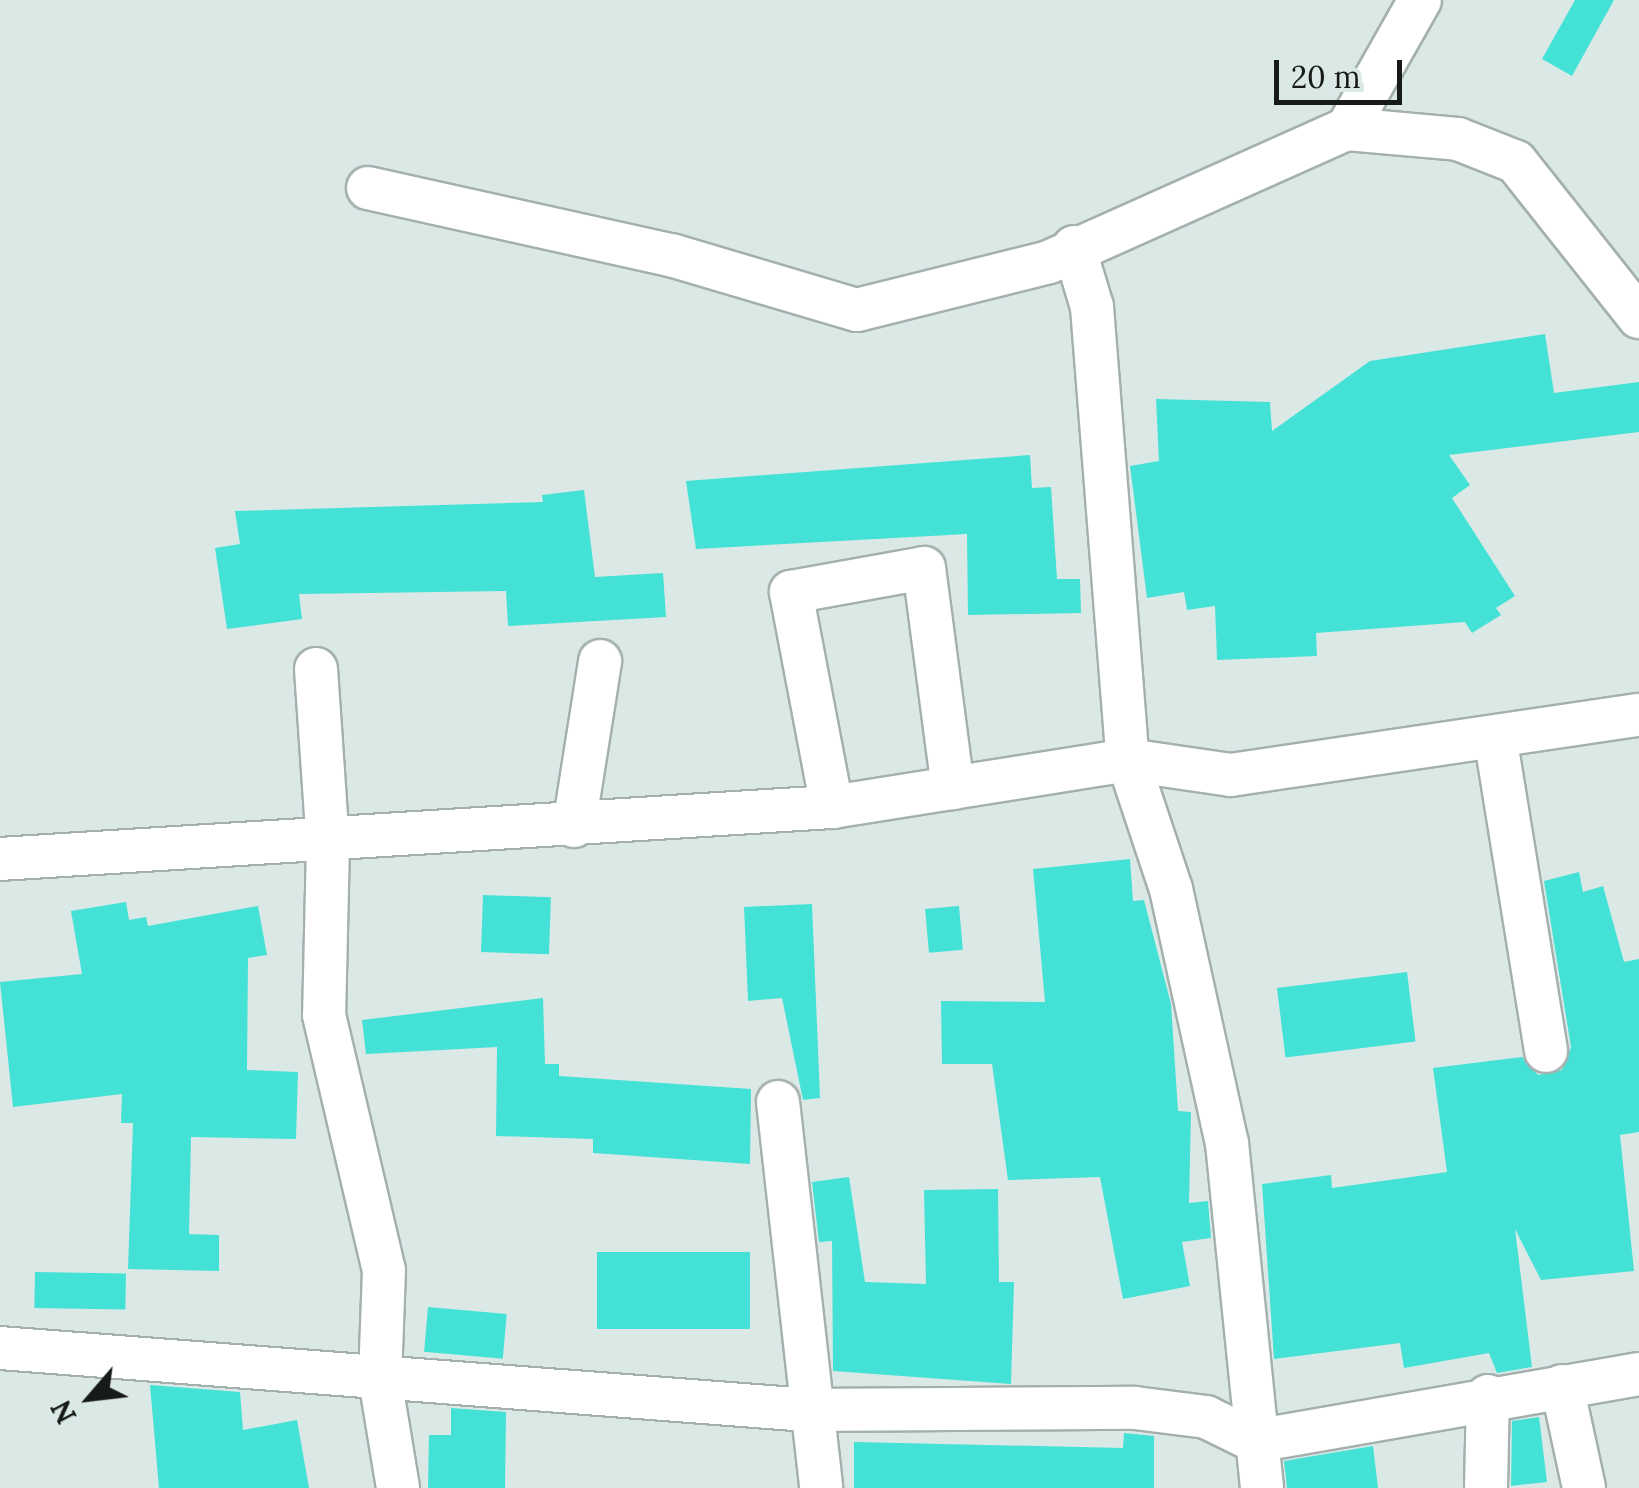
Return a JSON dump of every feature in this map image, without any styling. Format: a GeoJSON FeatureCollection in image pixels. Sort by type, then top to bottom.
{"type":"FeatureCollection","features":[{"type":"Feature","properties":{"kind":"street"},"geometry":{"type":"LineString","coordinates":[[1348,129],[1420,0]]}},
{"type":"Feature","properties":{"kind":"street"},"geometry":{"type":"LineString","coordinates":[[368,188],[671,255],[842,310],[984,284],[1348,129],[1458,139],[1516,162],[1639,318]]}},
{"type":"Feature","properties":{"kind":"street"},"geometry":{"type":"LineString","coordinates":[[1074,247],[1092,308],[1128,760],[1171,889],[1227,1143],[1262,1488]]}},
{"type":"Feature","properties":{"kind":"street"},"geometry":{"type":"LineString","coordinates":[[832,808],[791,592],[924,568],[953,788]]}},
{"type":"Feature","properties":{"kind":"street"},"geometry":{"type":"LineString","coordinates":[[574,826],[600,661]]}},
{"type":"Feature","properties":{"kind":"street"},"geometry":{"type":"LineString","coordinates":[[316,669],[328,844],[324,1015],[384,1270],[380,1379],[398,1488]]}},
{"type":"Feature","properties":{"kind":"street"},"geometry":{"type":"LineString","coordinates":[[0,859],[328,844],[832,808],[1128,760],[1231,775],[1496,742],[1639,714]]}},
{"type":"Feature","properties":{"kind":"street"},"geometry":{"type":"LineString","coordinates":[[1496,742],[1546,1051]]}},
{"type":"Feature","properties":{"kind":"street"},"geometry":{"type":"LineString","coordinates":[[778,1102],[808,1410],[822,1488]]}},
{"type":"Feature","properties":{"kind":"street"},"geometry":{"type":"LineString","coordinates":[[0,1348],[380,1379],[663,1392],[808,1410],[1135,1408],[1206,1417],[1255,1441],[1488,1396],[1639,1374]]}},
{"type":"Feature","properties":{"kind":"street"},"geometry":{"type":"LineString","coordinates":[[1562,1386],[1584,1488]]}},
{"type":"Feature","properties":{"kind":"street"},"geometry":{"type":"LineString","coordinates":[[1486,1488],[1488,1396]]}},
{"type":"Feature","properties":{"kind":"building"},"geometry":{"type":"Polygon","coordinates":[[[1575,0],[1614,0],[1572,76],[1542,59],[1575,0]]]}},
{"type":"Feature","properties":{"kind":"building"},"geometry":{"type":"Polygon","coordinates":[[[1545,334],[1554,393],[1639,382],[1639,432],[1449,455],[1470,485],[1452,498],[1515,596],[1496,608],[1501,615],[1472,633],[1465,622],[1316,633],[1317,656],[1217,660],[1215,606],[1187,610],[1184,592],[1147,598],[1130,466],[1159,461],[1156,399],[1270,402],[1272,431],[1370,361],[1545,334]]]}},
{"type":"Feature","properties":{"kind":"building"},"geometry":{"type":"Polygon","coordinates":[[[1030,455],[1032,488],[1051,487],[1057,579],[1080,579],[1081,613],[968,615],[967,534],[696,549],[686,481],[1030,455]]]}},
{"type":"Feature","properties":{"kind":"building"},"geometry":{"type":"Polygon","coordinates":[[[584,490],[595,577],[663,573],[666,617],[508,626],[506,591],[299,594],[302,619],[227,629],[215,548],[240,544],[235,511],[543,502],[542,495],[584,490]]]}},
{"type":"Feature","properties":{"kind":"building"},"geometry":{"type":"Polygon","coordinates":[[[1130,859],[1133,901],[1144,900],[1171,1004],[1178,1111],[1191,1112],[1189,1203],[1208,1201],[1211,1238],[1182,1242],[1190,1286],[1123,1299],[1100,1177],[1008,1180],[992,1064],[942,1064],[941,1001],[1045,1002],[1033,869],[1130,859]]]}},
{"type":"Feature","properties":{"kind":"building"},"geometry":{"type":"Polygon","coordinates":[[[1579,872],[1583,892],[1603,886],[1624,962],[1639,959],[1639,1132],[1620,1135],[1634,1271],[1541,1280],[1515,1229],[1532,1367],[1497,1373],[1489,1353],[1404,1368],[1400,1343],[1274,1359],[1262,1184],[1331,1175],[1332,1188],[1447,1172],[1433,1068],[1522,1057],[1538,1075],[1562,1070],[1571,1047],[1544,881],[1579,872]]]}},
{"type":"Feature","properties":{"kind":"building"},"geometry":{"type":"Polygon","coordinates":[[[483,895],[551,897],[549,954],[481,952],[483,895]]]}},
{"type":"Feature","properties":{"kind":"building"},"geometry":{"type":"Polygon","coordinates":[[[126,902],[129,920],[146,917],[148,926],[258,906],[267,955],[248,958],[247,1070],[298,1072],[296,1139],[191,1137],[189,1234],[219,1235],[219,1271],[128,1269],[133,1123],[121,1123],[122,1094],[13,1107],[0,982],[82,974],[71,911],[126,902]]]}},
{"type":"Feature","properties":{"kind":"building"},"geometry":{"type":"Polygon","coordinates":[[[812,904],[820,1098],[803,1100],[782,998],[748,1001],[744,907],[812,904]]]}},
{"type":"Feature","properties":{"kind":"building"},"geometry":{"type":"Polygon","coordinates":[[[959,906],[963,950],[929,953],[925,909],[959,906]]]}},
{"type":"Feature","properties":{"kind":"building"},"geometry":{"type":"Polygon","coordinates":[[[1407,972],[1416,1041],[1286,1057],[1277,988],[1407,972]]]}},
{"type":"Feature","properties":{"kind":"building"},"geometry":{"type":"Polygon","coordinates":[[[543,998],[545,1064],[559,1064],[559,1076],[751,1089],[750,1164],[593,1153],[593,1139],[496,1136],[497,1047],[366,1054],[362,1020],[543,998]]]}},
{"type":"Feature","properties":{"kind":"building"},"geometry":{"type":"Polygon","coordinates":[[[849,1177],[865,1282],[926,1284],[924,1190],[998,1189],[999,1282],[1014,1282],[1011,1384],[833,1371],[832,1241],[819,1242],[812,1182],[849,1177]]]}},
{"type":"Feature","properties":{"kind":"building"},"geometry":{"type":"Polygon","coordinates":[[[597,1252],[750,1252],[750,1329],[597,1329],[597,1252]]]}},
{"type":"Feature","properties":{"kind":"building"},"geometry":{"type":"Polygon","coordinates":[[[35,1272],[126,1274],[125,1310],[34,1308],[35,1272]]]}},
{"type":"Feature","properties":{"kind":"building"},"geometry":{"type":"Polygon","coordinates":[[[428,1307],[507,1314],[503,1359],[424,1352],[428,1307]]]}},
{"type":"Feature","properties":{"kind":"building"},"geometry":{"type":"Polygon","coordinates":[[[150,1385],[240,1392],[243,1430],[297,1420],[309,1488],[159,1488],[150,1385]]]}},
{"type":"Feature","properties":{"kind":"building"},"geometry":{"type":"Polygon","coordinates":[[[451,1408],[506,1412],[505,1488],[428,1488],[429,1435],[451,1435],[451,1408]]]}},
{"type":"Feature","properties":{"kind":"building"},"geometry":{"type":"Polygon","coordinates":[[[1539,1417],[1547,1482],[1511,1486],[1512,1421],[1539,1417]]]}},
{"type":"Feature","properties":{"kind":"building"},"geometry":{"type":"Polygon","coordinates":[[[1124,1433],[1154,1436],[1154,1488],[854,1488],[854,1442],[1123,1448],[1124,1433]]]}},
{"type":"Feature","properties":{"kind":"building"},"geometry":{"type":"Polygon","coordinates":[[[1373,1446],[1378,1488],[1287,1488],[1284,1461],[1373,1446]]]}}]}
